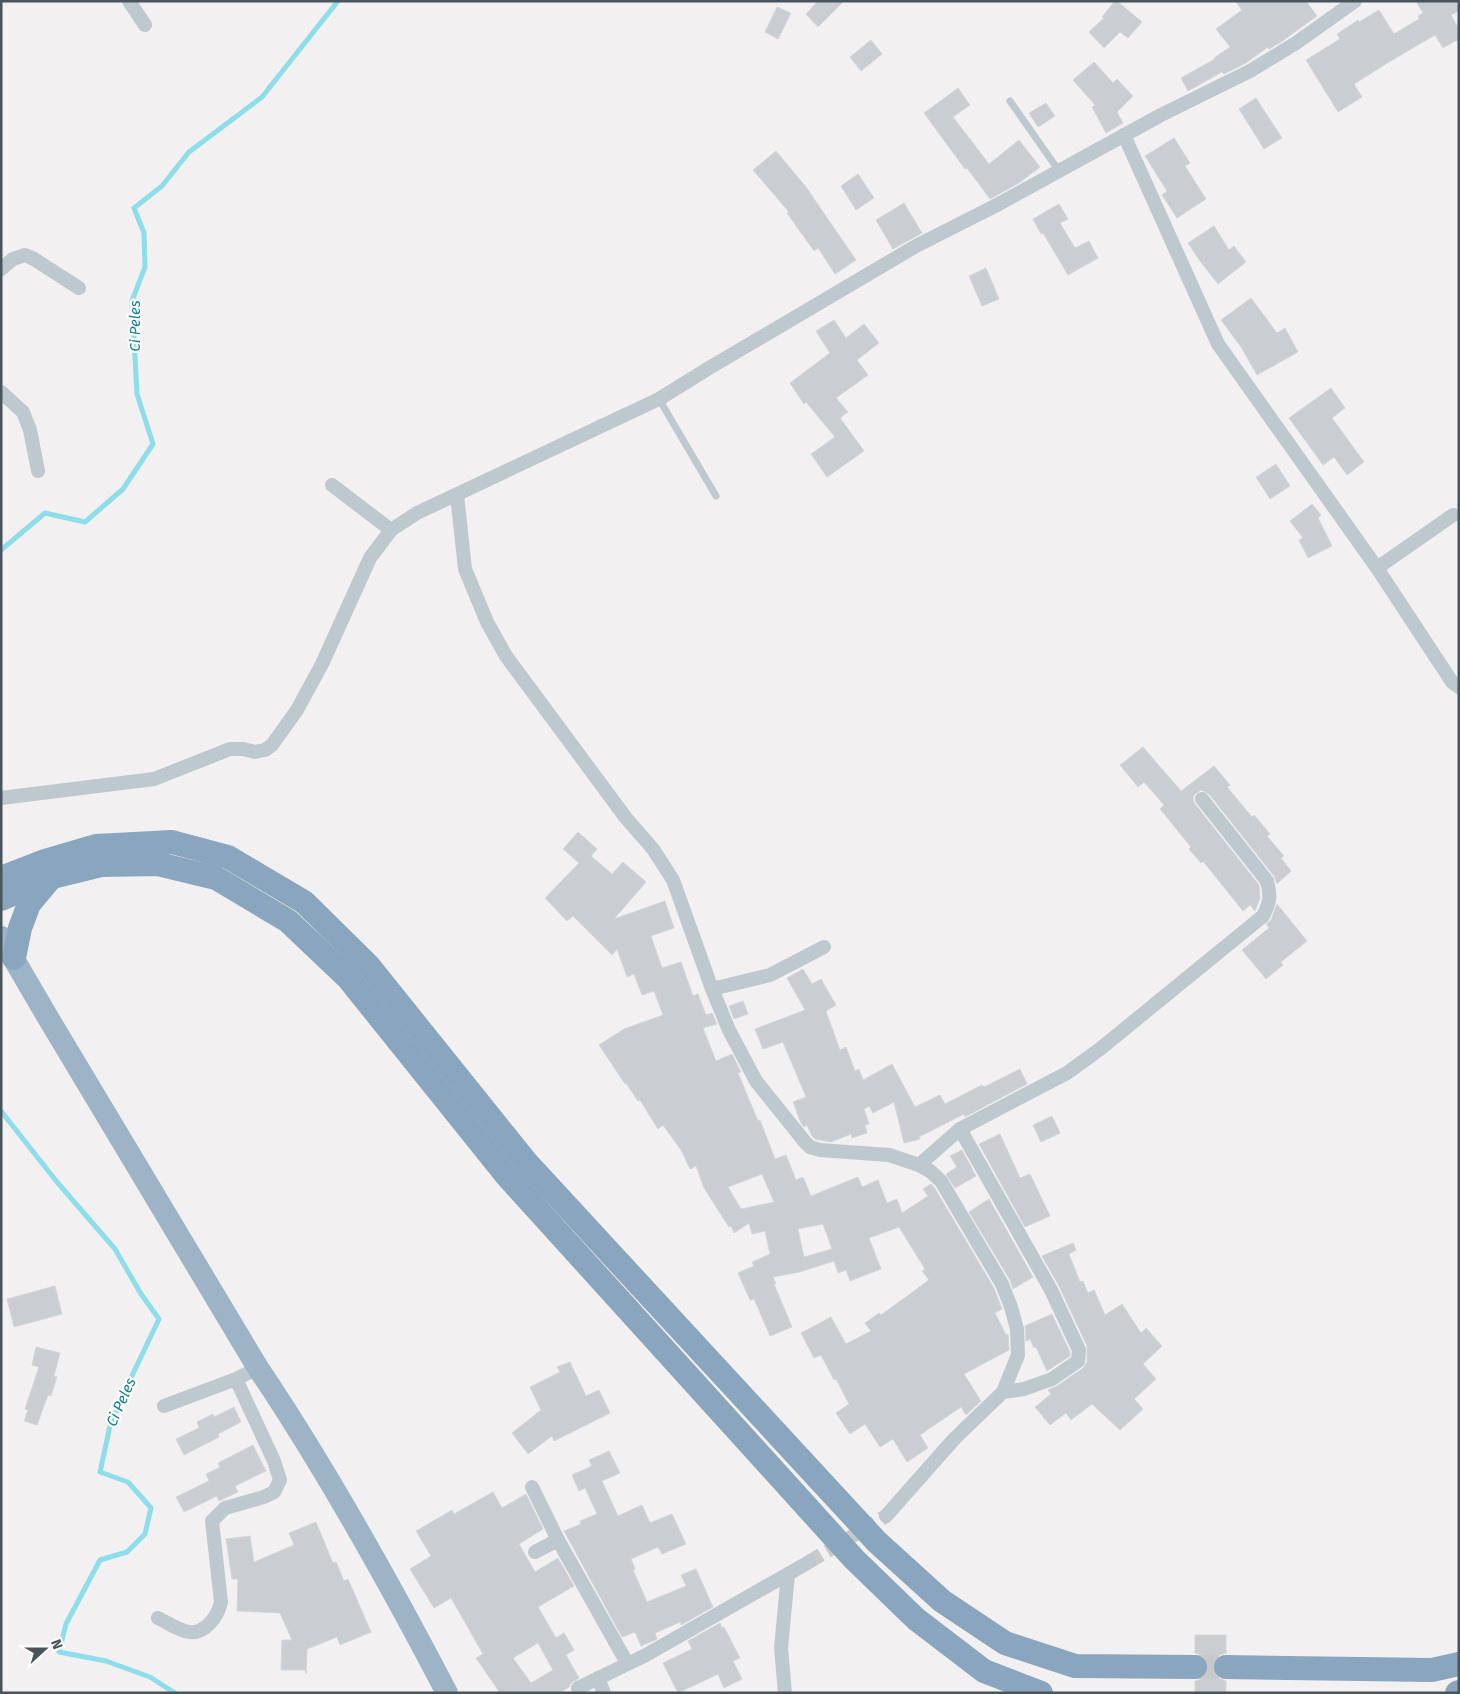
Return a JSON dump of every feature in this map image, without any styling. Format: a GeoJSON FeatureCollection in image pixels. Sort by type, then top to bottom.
{"type":"FeatureCollection","features":[{"type":"Feature","properties":{"kind":"highway"},"geometry":{"type":"LineString","coordinates":[[1,899],[48,869],[96,846],[172,842],[228,857],[304,902],[368,965],[527,1163],[877,1542],[942,1601],[1006,1643],[1075,1666],[1195,1667]]}},
{"type":"Feature","properties":{"kind":"highway"},"geometry":{"type":"LineString","coordinates":[[1,862],[48,869]]}},
{"type":"Feature","properties":{"kind":"highway"},"geometry":{"type":"LineString","coordinates":[[1,878],[48,869],[101,865],[158,864],[216,878],[288,921],[348,978],[507,1176],[854,1559],[916,1620],[984,1671],[1041,1693]]}},
{"type":"Feature","properties":{"kind":"highway"},"geometry":{"type":"LineString","coordinates":[[14,958],[20,928],[29,904],[48,869]]}},
{"type":"Feature","properties":{"kind":"highway"},"geometry":{"type":"LineString","coordinates":[[1,937],[258,1368],[293,1420],[365,1544],[447,1693]]}},
{"type":"Feature","properties":{"kind":"highway"},"geometry":{"type":"LineString","coordinates":[[1226,1667],[1432,1670],[1459,1664]]}},
{"type":"Feature","properties":{"kind":"street"},"geometry":{"type":"LineString","coordinates":[[129,1],[145,25]]}},
{"type":"Feature","properties":{"kind":"street"},"geometry":{"type":"LineString","coordinates":[[1,798],[154,778],[230,749],[243,749],[255,752],[265,750],[272,745],[297,710],[322,664],[370,558],[392,530],[417,513],[457,496],[659,399],[916,246],[995,206],[1206,91],[1250,71],[1296,43],[1355,1]]}},
{"type":"Feature","properties":{"kind":"street"},"geometry":{"type":"LineString","coordinates":[[1124,135],[1218,344],[1377,568],[1452,682],[1459,686]]}},
{"type":"Feature","properties":{"kind":"street"},"geometry":{"type":"LineString","coordinates":[[1,269],[13,259],[25,255],[78,288]]}},
{"type":"Feature","properties":{"kind":"street"},"geometry":{"type":"LineString","coordinates":[[1,392],[23,412],[30,430],[38,471]]}},
{"type":"Feature","properties":{"kind":"street"},"geometry":{"type":"LineString","coordinates":[[332,485],[392,530]]}},
{"type":"Feature","properties":{"kind":"street"},"geometry":{"type":"LineString","coordinates":[[457,496],[465,569],[487,622],[506,656],[626,818],[653,849],[673,880],[712,989],[729,1030],[756,1081],[810,1147],[820,1150],[889,1156],[918,1164],[930,1171],[941,1181],[1002,1284],[1017,1329],[1018,1355],[1003,1392],[954,1438],[886,1516]]}},
{"type":"Feature","properties":{"kind":"street"},"geometry":{"type":"LineString","coordinates":[[1377,568],[1453,515]]}},
{"type":"Feature","properties":{"kind":"street"},"geometry":{"type":"LineString","coordinates":[[918,1164],[960,1129],[1067,1073],[1100,1049],[1263,916],[1269,904],[1270,893],[1267,882],[1202,799]]}},
{"type":"Feature","properties":{"kind":"street"},"geometry":{"type":"LineString","coordinates":[[712,989],[770,975],[824,946]]}},
{"type":"Feature","properties":{"kind":"street"},"geometry":{"type":"LineString","coordinates":[[960,1129],[1051,1290],[1079,1350],[1078,1361],[1052,1379],[1024,1389],[1003,1392]]}},
{"type":"Feature","properties":{"kind":"street"},"geometry":{"type":"LineString","coordinates":[[164,1406],[236,1380],[258,1368]]}},
{"type":"Feature","properties":{"kind":"street"},"geometry":{"type":"LineString","coordinates":[[158,1618],[188,1633],[196,1634],[205,1629],[214,1619],[219,1612],[221,1602],[212,1521],[225,1508],[264,1497],[274,1492],[280,1480],[274,1461],[236,1380]]}},
{"type":"Feature","properties":{"kind":"street"},"geometry":{"type":"LineString","coordinates":[[532,1487],[558,1540],[627,1663]]}},
{"type":"Feature","properties":{"kind":"street"},"geometry":{"type":"LineString","coordinates":[[535,1552],[558,1540]]}},
{"type":"Feature","properties":{"kind":"street"},"geometry":{"type":"LineString","coordinates":[[578,1688],[646,1655],[810,1562]]}},
{"type":"Feature","properties":{"kind":"street"},"geometry":{"type":"LineString","coordinates":[[785,1693],[781,1648],[788,1574]]}},
{"type":"Feature","properties":{"kind":"street"},"geometry":{"type":"LineString","coordinates":[[598,1678],[604,1693]]}},
{"type":"Feature","properties":{"kind":"lane"},"geometry":{"type":"LineString","coordinates":[[1010,101],[1059,171]]}},
{"type":"Feature","properties":{"kind":"lane"},"geometry":{"type":"LineString","coordinates":[[659,399],[716,496]]}},
{"type":"Feature","properties":{"kind":"building"},"geometry":{"type":"Polygon","coordinates":[[[818,1],[844,1],[818,27],[806,14],[818,1]]]}},
{"type":"Feature","properties":{"kind":"building"},"geometry":{"type":"Polygon","coordinates":[[[1115,1],[1142,22],[1128,38],[1120,32],[1104,48],[1089,32],[1104,18],[1102,17],[1115,1]]]}},
{"type":"Feature","properties":{"kind":"building"},"geometry":{"type":"Polygon","coordinates":[[[1235,1],[1306,1],[1317,16],[1281,42],[1269,49],[1268,47],[1246,63],[1224,74],[1222,72],[1188,91],[1181,78],[1215,59],[1230,47],[1216,29],[1242,10],[1235,1]]]}},
{"type":"Feature","properties":{"kind":"building"},"geometry":{"type":"Polygon","coordinates":[[[1416,1],[1459,1],[1459,11],[1451,15],[1459,29],[1459,39],[1443,48],[1435,35],[1389,62],[1354,84],[1362,97],[1338,112],[1306,60],[1340,39],[1337,34],[1358,20],[1359,22],[1379,10],[1394,34],[1419,19],[1418,16],[1423,13],[1416,1]]]}},
{"type":"Feature","properties":{"kind":"building"},"geometry":{"type":"Polygon","coordinates":[[[777,7],[791,13],[778,39],[765,32],[777,7]]]}},
{"type":"Feature","properties":{"kind":"building"},"geometry":{"type":"Polygon","coordinates":[[[871,40],[882,54],[861,71],[850,57],[871,40]]]}},
{"type":"Feature","properties":{"kind":"building"},"geometry":{"type":"Polygon","coordinates":[[[1094,62],[1113,83],[1117,79],[1133,96],[1117,112],[1123,123],[1106,133],[1092,107],[1095,105],[1073,80],[1094,62]]]}},
{"type":"Feature","properties":{"kind":"building"},"geometry":{"type":"Polygon","coordinates":[[[958,88],[970,105],[953,117],[989,164],[1019,140],[1040,167],[1019,183],[990,199],[967,168],[965,169],[924,113],[958,88]]]}},
{"type":"Feature","properties":{"kind":"building"},"geometry":{"type":"Polygon","coordinates":[[[1256,98],[1282,138],[1264,149],[1239,109],[1256,98]]]}},
{"type":"Feature","properties":{"kind":"building"},"geometry":{"type":"Polygon","coordinates":[[[1046,103],[1055,116],[1038,127],[1029,113],[1046,103]]]}},
{"type":"Feature","properties":{"kind":"building"},"geometry":{"type":"Polygon","coordinates":[[[1174,138],[1190,163],[1185,166],[1206,199],[1177,218],[1162,195],[1167,191],[1145,156],[1174,138]]]}},
{"type":"Feature","properties":{"kind":"building"},"geometry":{"type":"Polygon","coordinates":[[[776,151],[806,187],[856,260],[835,274],[818,248],[814,251],[787,213],[789,212],[753,170],[776,151]]]}},
{"type":"Feature","properties":{"kind":"building"},"geometry":{"type":"Polygon","coordinates":[[[858,174],[874,198],[856,210],[841,186],[858,174]]]}},
{"type":"Feature","properties":{"kind":"building"},"geometry":{"type":"Polygon","coordinates":[[[904,203],[922,233],[893,249],[876,220],[904,203]]]}},
{"type":"Feature","properties":{"kind":"building"},"geometry":{"type":"Polygon","coordinates":[[[1059,204],[1068,219],[1060,223],[1075,248],[1089,241],[1098,258],[1068,275],[1033,219],[1059,204]]]}},
{"type":"Feature","properties":{"kind":"building"},"geometry":{"type":"Polygon","coordinates":[[[1214,226],[1229,250],[1234,246],[1246,262],[1218,284],[1188,243],[1214,226]]]}},
{"type":"Feature","properties":{"kind":"building"},"geometry":{"type":"Polygon","coordinates":[[[986,268],[999,299],[982,306],[969,276],[986,268]]]}},
{"type":"Feature","properties":{"kind":"building"},"geometry":{"type":"Polygon","coordinates":[[[1251,298],[1277,333],[1285,328],[1298,352],[1257,375],[1241,347],[1221,320],[1251,298]]]}},
{"type":"Feature","properties":{"kind":"building"},"geometry":{"type":"Polygon","coordinates":[[[834,320],[846,338],[864,324],[879,343],[857,360],[868,375],[836,398],[848,412],[840,418],[864,451],[827,477],[811,454],[835,437],[806,402],[804,404],[790,383],[830,353],[816,331],[834,320]]]}},
{"type":"Feature","properties":{"kind":"building"},"geometry":{"type":"Polygon","coordinates":[[[1331,388],[1345,408],[1332,418],[1364,462],[1347,475],[1334,457],[1323,465],[1289,418],[1331,388]]]}},
{"type":"Feature","properties":{"kind":"building"},"geometry":{"type":"Polygon","coordinates":[[[1276,464],[1290,486],[1270,499],[1256,477],[1276,464]]]}},
{"type":"Feature","properties":{"kind":"building"},"geometry":{"type":"Polygon","coordinates":[[[1312,504],[1321,515],[1318,518],[1332,546],[1308,558],[1299,540],[1303,538],[1290,521],[1312,504]]]}},
{"type":"Feature","properties":{"kind":"building"},"geometry":{"type":"Polygon","coordinates":[[[1143,747],[1181,791],[1214,766],[1230,785],[1227,787],[1252,817],[1254,815],[1270,834],[1267,836],[1284,856],[1281,858],[1291,871],[1277,884],[1274,876],[1209,794],[1201,790],[1194,795],[1193,800],[1195,804],[1259,885],[1260,898],[1255,911],[1250,905],[1243,911],[1203,861],[1201,863],[1189,849],[1191,847],[1160,809],[1164,805],[1144,782],[1138,787],[1120,765],[1143,747]]]}},
{"type":"Feature","properties":{"kind":"building"},"geometry":{"type":"Polygon","coordinates":[[[578,832],[597,849],[591,856],[612,874],[623,862],[646,882],[614,919],[665,901],[674,928],[651,936],[662,968],[681,962],[693,996],[698,994],[706,1015],[712,1013],[717,1024],[703,1028],[716,1061],[732,1054],[741,1072],[738,1073],[758,1121],[760,1120],[775,1159],[786,1155],[796,1180],[803,1177],[811,1196],[858,1177],[862,1187],[878,1180],[887,1203],[897,1199],[902,1213],[928,1196],[923,1189],[931,1184],[994,1288],[1002,1309],[995,1313],[1006,1335],[1008,1334],[1009,1350],[964,1374],[981,1401],[966,1415],[961,1407],[920,1435],[928,1448],[907,1462],[893,1439],[880,1447],[865,1424],[850,1434],[836,1413],[849,1404],[821,1355],[814,1358],[801,1333],[831,1317],[846,1344],[871,1331],[865,1323],[879,1313],[881,1315],[929,1280],[922,1271],[925,1269],[899,1227],[869,1238],[881,1269],[850,1281],[846,1270],[838,1273],[834,1261],[800,1272],[773,1277],[776,1284],[774,1284],[792,1327],[770,1336],[754,1299],[750,1300],[738,1273],[754,1266],[752,1262],[770,1254],[765,1231],[752,1234],[749,1223],[734,1233],[704,1188],[696,1166],[690,1169],[681,1150],[663,1125],[658,1129],[640,1100],[638,1101],[625,1084],[599,1045],[624,1029],[663,1015],[654,991],[642,995],[634,974],[627,977],[617,949],[612,955],[573,916],[567,921],[545,898],[579,863],[563,849],[578,832]],[[762,1174],[728,1187],[741,1209],[774,1202],[762,1174]],[[823,1224],[798,1229],[804,1257],[832,1249],[823,1224]]]}},
{"type":"Feature","properties":{"kind":"building"},"geometry":{"type":"Polygon","coordinates":[[[1277,904],[1307,941],[1281,962],[1283,965],[1266,979],[1242,950],[1269,928],[1266,924],[1271,920],[1277,904]]]}},
{"type":"Feature","properties":{"kind":"building"},"geometry":{"type":"Polygon","coordinates":[[[803,969],[812,984],[821,979],[836,1005],[826,1011],[840,1050],[846,1047],[855,1071],[859,1069],[863,1080],[892,1064],[915,1107],[940,1095],[945,1104],[982,1085],[984,1087],[1020,1069],[1027,1084],[965,1117],[964,1114],[919,1137],[920,1139],[904,1143],[894,1102],[873,1113],[869,1106],[864,1109],[869,1124],[865,1125],[867,1133],[852,1138],[851,1134],[831,1142],[815,1139],[807,1125],[804,1127],[801,1123],[793,1102],[806,1097],[783,1042],[763,1049],[755,1029],[805,1010],[787,978],[803,969]]]}},
{"type":"Feature","properties":{"kind":"building"},"geometry":{"type":"Polygon","coordinates":[[[743,1001],[748,1014],[734,1019],[729,1006],[743,1001]]]}},
{"type":"Feature","properties":{"kind":"building"},"geometry":{"type":"Polygon","coordinates":[[[1052,1116],[1060,1133],[1041,1142],[1033,1125],[1052,1116]]]}},
{"type":"Feature","properties":{"kind":"building"},"geometry":{"type":"Polygon","coordinates":[[[1000,1134],[1020,1178],[1030,1174],[1050,1216],[1025,1227],[979,1144],[1000,1134]]]}},
{"type":"Feature","properties":{"kind":"building"},"geometry":{"type":"Polygon","coordinates":[[[962,1150],[976,1176],[955,1188],[946,1174],[957,1167],[950,1156],[962,1150]]]}},
{"type":"Feature","properties":{"kind":"building"},"geometry":{"type":"Polygon","coordinates":[[[989,1199],[1033,1277],[1013,1289],[1010,1280],[969,1212],[989,1199]]]}},
{"type":"Feature","properties":{"kind":"building"},"geometry":{"type":"Polygon","coordinates":[[[1073,1243],[1076,1250],[1069,1254],[1080,1282],[1083,1281],[1088,1293],[1094,1290],[1105,1315],[1122,1304],[1141,1333],[1146,1328],[1162,1346],[1143,1364],[1156,1379],[1134,1399],[1143,1409],[1120,1430],[1092,1404],[1071,1420],[1066,1413],[1050,1425],[1035,1407],[1051,1394],[1048,1390],[1083,1368],[1087,1362],[1087,1346],[1059,1286],[1042,1256],[1073,1243]]]}},
{"type":"Feature","properties":{"kind":"building"},"geometry":{"type":"Polygon","coordinates":[[[55,1286],[62,1314],[14,1327],[7,1299],[55,1286]]]}},
{"type":"Feature","properties":{"kind":"building"},"geometry":{"type":"Polygon","coordinates":[[[1052,1314],[1070,1352],[1070,1356],[1047,1371],[1036,1347],[1034,1348],[1030,1339],[1026,1341],[1025,1326],[1052,1314]]]}},
{"type":"Feature","properties":{"kind":"building"},"geometry":{"type":"Polygon","coordinates":[[[36,1347],[60,1353],[54,1376],[57,1377],[51,1396],[48,1395],[37,1425],[24,1421],[28,1410],[25,1409],[39,1367],[32,1365],[36,1347]]]}},
{"type":"Feature","properties":{"kind":"building"},"geometry":{"type":"Polygon","coordinates":[[[570,1362],[586,1396],[599,1390],[610,1413],[554,1441],[552,1436],[528,1454],[512,1433],[541,1410],[530,1387],[560,1372],[557,1367],[570,1362]]]}},
{"type":"Feature","properties":{"kind":"building"},"geometry":{"type":"Polygon","coordinates":[[[234,1407],[241,1422],[218,1434],[219,1437],[184,1455],[176,1439],[199,1428],[197,1422],[213,1414],[214,1417],[234,1407]]]}},
{"type":"Feature","properties":{"kind":"building"},"geometry":{"type":"Polygon","coordinates":[[[253,1445],[266,1471],[235,1486],[238,1492],[219,1501],[217,1496],[184,1512],[176,1497],[209,1481],[206,1474],[220,1467],[218,1463],[253,1445]]]}},
{"type":"Feature","properties":{"kind":"building"},"geometry":{"type":"Polygon","coordinates":[[[609,1451],[620,1473],[602,1481],[618,1516],[642,1505],[650,1523],[672,1514],[686,1544],[662,1554],[658,1547],[631,1559],[635,1569],[633,1570],[647,1602],[686,1586],[681,1575],[696,1569],[713,1607],[681,1625],[680,1622],[655,1633],[657,1639],[641,1646],[635,1632],[622,1637],[564,1531],[581,1524],[580,1521],[597,1514],[585,1488],[579,1491],[572,1475],[592,1466],[589,1460],[609,1451]]]}},
{"type":"Feature","properties":{"kind":"building"},"geometry":{"type":"Polygon","coordinates":[[[493,1492],[502,1508],[526,1494],[543,1529],[519,1544],[535,1572],[558,1558],[574,1586],[538,1607],[556,1638],[564,1633],[574,1650],[566,1655],[579,1678],[571,1683],[569,1687],[559,1693],[500,1693],[476,1658],[483,1654],[451,1598],[434,1608],[410,1569],[431,1556],[416,1531],[452,1510],[454,1514],[493,1492]],[[538,1643],[513,1658],[531,1683],[553,1670],[538,1643]]]}},
{"type":"Feature","properties":{"kind":"building"},"geometry":{"type":"Polygon","coordinates":[[[316,1522],[333,1563],[336,1562],[344,1581],[348,1579],[371,1632],[340,1645],[337,1637],[307,1649],[306,1674],[305,1670],[281,1670],[282,1640],[292,1640],[280,1613],[237,1611],[238,1579],[232,1579],[226,1539],[250,1536],[254,1562],[294,1545],[289,1533],[316,1522]]]}},
{"type":"Feature","properties":{"kind":"building"},"geometry":{"type":"Polygon","coordinates":[[[720,1623],[740,1658],[733,1661],[742,1679],[724,1688],[718,1674],[678,1693],[663,1663],[692,1649],[688,1641],[720,1623]]]}},
{"type":"Feature","properties":{"kind":"building"},"geometry":{"type":"Polygon","coordinates":[[[1195,1635],[1226,1635],[1226,1653],[1214,1660],[1212,1667],[1214,1673],[1219,1678],[1226,1681],[1226,1693],[1195,1693],[1195,1681],[1202,1679],[1207,1674],[1209,1667],[1202,1655],[1195,1653],[1195,1635]]]}},
{"type":"Feature","properties":{"kind":"waterway","name":"Ci Peles"},"geometry":{"type":"LineString","coordinates":[[1,550],[45,513],[85,522],[123,489],[153,444],[137,394],[132,301],[145,267],[144,233],[134,208],[162,186],[189,152],[262,97],[338,1]]}},
{"type":"Feature","properties":{"kind":"waterway","name":"Ci Peles"},"geometry":{"type":"LineString","coordinates":[[1,1111],[57,1182],[115,1249],[141,1294],[159,1319],[110,1426],[100,1472],[128,1482],[151,1508],[145,1534],[127,1552],[100,1560],[66,1624],[59,1652],[106,1661],[150,1677],[175,1693]]}},
{"type":"Feature","properties":{"kind":"tunnel"},"geometry":{"type":"LineString","coordinates":[[809,1562],[886,1516]]}},
{"type":"Feature","properties":{"kind":"tunnel"},"geometry":{"type":"LineString","coordinates":[[1195,1667],[1226,1667]]}}]}
